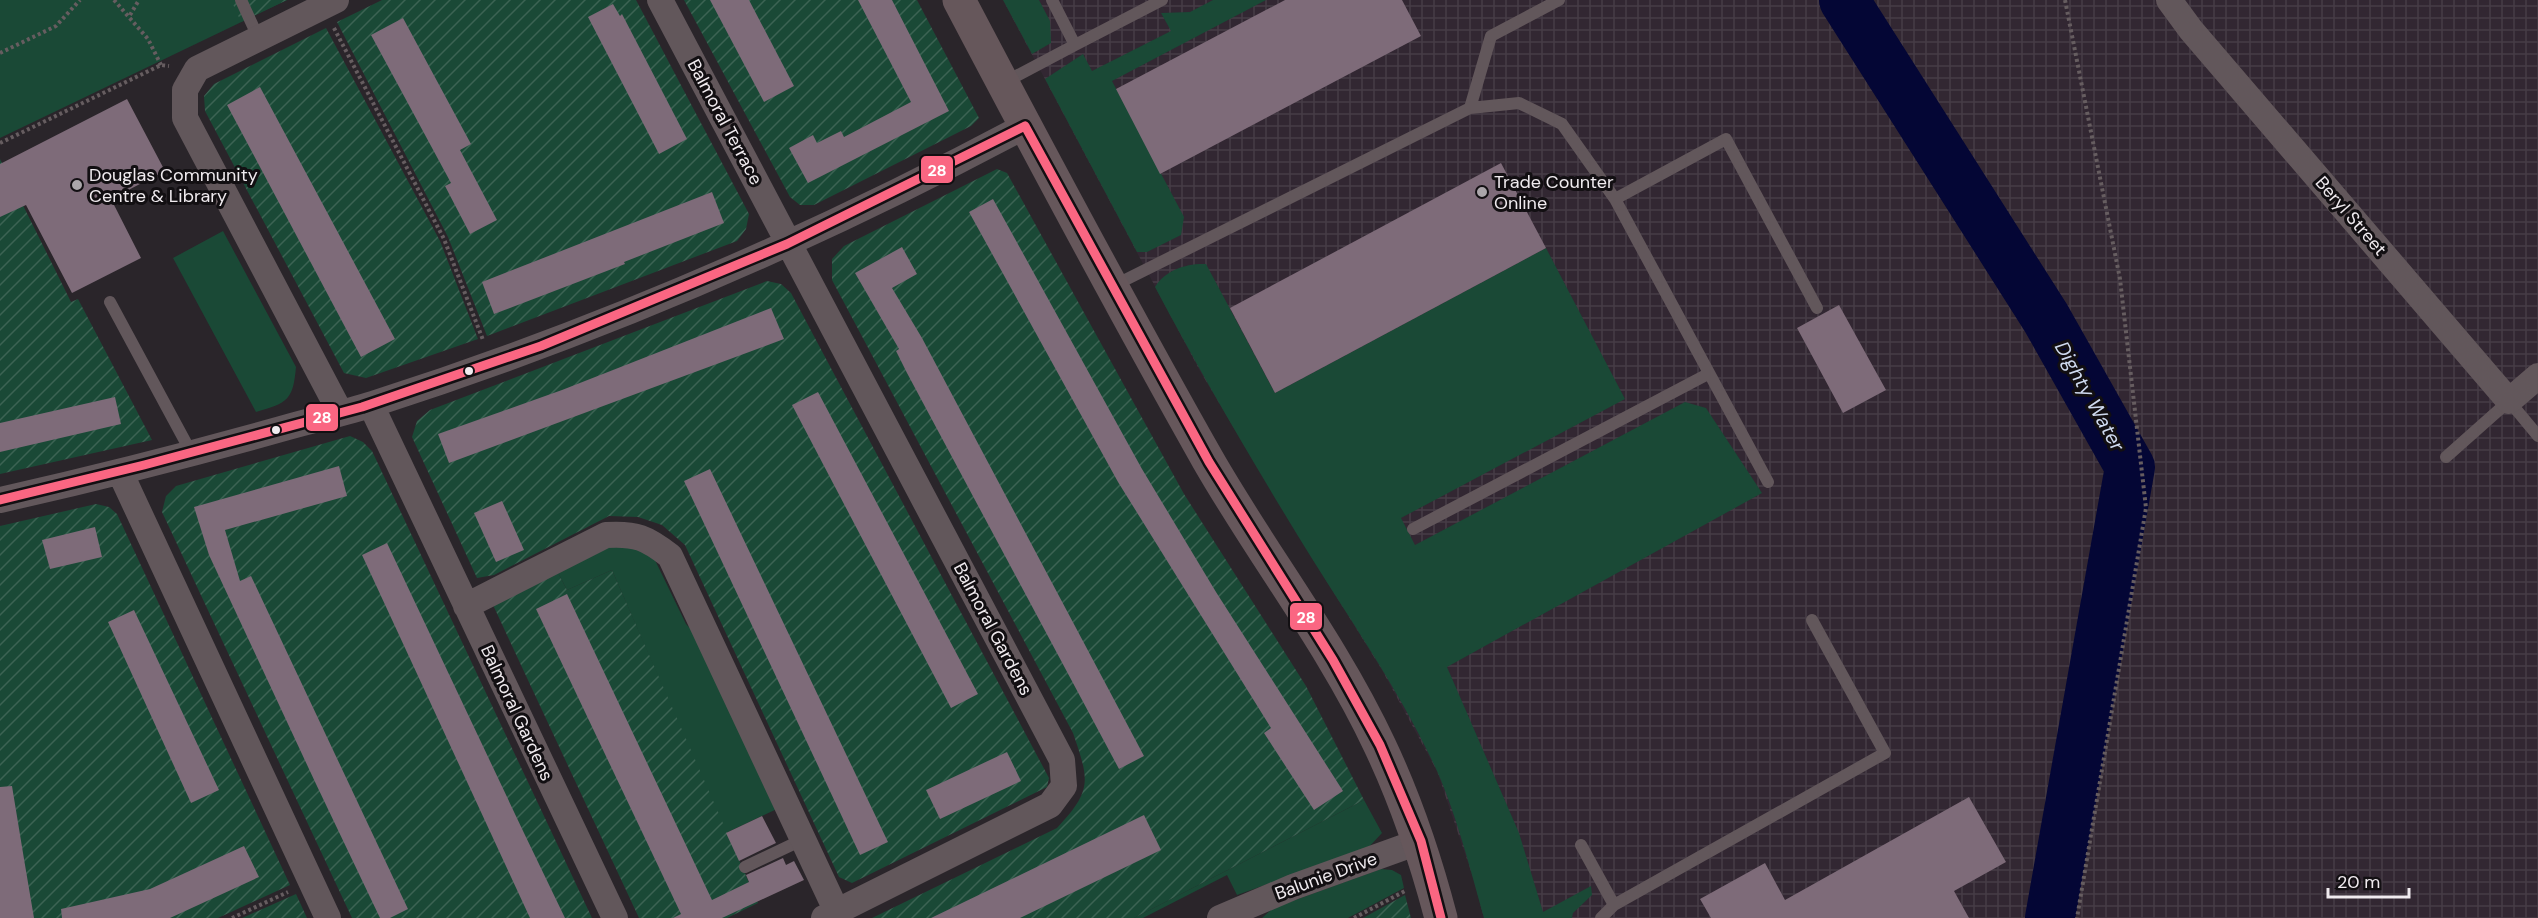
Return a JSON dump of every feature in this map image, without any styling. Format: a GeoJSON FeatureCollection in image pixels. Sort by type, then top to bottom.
{"type":"FeatureCollection","features":[{"type":"Feature","properties":{"kind":"street","name":"Balmoral Terrace"},"geometry":{"type":"LineString","coordinates":[[660,0],[790,243]]}},
{"type":"Feature","properties":{"kind":"street"},"geometry":{"type":"LineString","coordinates":[[959,0],[1112,287],[1209,462],[1333,660],[1380,745],[1421,842],[1442,918]]}},
{"type":"Feature","properties":{"kind":"street","name":"Beryl Street"},"geometry":{"type":"LineString","coordinates":[[2169,0],[2191,30],[2509,401]]}},
{"type":"Feature","properties":{"kind":"street"},"geometry":{"type":"LineString","coordinates":[[329,3],[197,69],[185,90],[185,118],[340,412]]}},
{"type":"Feature","properties":{"kind":"street"},"geometry":{"type":"LineString","coordinates":[[0,500],[192,454],[371,405],[492,362],[631,309],[790,243],[1025,126]]}},
{"type":"Feature","properties":{"kind":"street","name":"Balmoral Gardens"},"geometry":{"type":"LineString","coordinates":[[466,606],[606,535],[630,533],[651,541],[670,556],[804,839],[831,915],[1050,805],[1064,786],[1062,759],[790,243]]}},
{"type":"Feature","properties":{"kind":"street"},"geometry":{"type":"LineString","coordinates":[[2509,401],[2538,376]]}},
{"type":"Feature","properties":{"kind":"street","name":"Balmoral Gardens"},"geometry":{"type":"LineString","coordinates":[[371,405],[615,918]]}},
{"type":"Feature","properties":{"kind":"street"},"geometry":{"type":"LineString","coordinates":[[120,472],[328,918]]}},
{"type":"Feature","properties":{"kind":"street","name":"Balunie Drive"},"geometry":{"type":"LineString","coordinates":[[1229,916],[1421,842]]}},
{"type":"Feature","properties":{"kind":"lane"},"geometry":{"type":"LineString","coordinates":[[241,0],[258,37]]}},
{"type":"Feature","properties":{"kind":"lane"},"geometry":{"type":"LineString","coordinates":[[1052,0],[1075,45]]}},
{"type":"Feature","properties":{"kind":"lane"},"geometry":{"type":"LineString","coordinates":[[1003,84],[1162,0]]}},
{"type":"Feature","properties":{"kind":"lane"},"geometry":{"type":"LineString","coordinates":[[1470,108],[1491,36],[1559,0]]}},
{"type":"Feature","properties":{"kind":"lane"},"geometry":{"type":"LineString","coordinates":[[1112,287],[1470,108],[1519,103],[1562,124],[1615,199],[1768,482]]}},
{"type":"Feature","properties":{"kind":"lane"},"geometry":{"type":"LineString","coordinates":[[1615,199],[1726,139],[1817,308]]}},
{"type":"Feature","properties":{"kind":"lane"},"geometry":{"type":"LineString","coordinates":[[110,302],[192,454]]}},
{"type":"Feature","properties":{"kind":"lane"},"geometry":{"type":"LineString","coordinates":[[1413,530],[1708,374]]}},
{"type":"Feature","properties":{"kind":"lane"},"geometry":{"type":"LineString","coordinates":[[2446,457],[2509,401],[2538,436]]}},
{"type":"Feature","properties":{"kind":"lane"},"geometry":{"type":"LineString","coordinates":[[1601,918],[1614,905],[1886,753],[1812,620]]}},
{"type":"Feature","properties":{"kind":"lane"},"geometry":{"type":"LineString","coordinates":[[745,867],[804,839]]}},
{"type":"Feature","properties":{"kind":"lane"},"geometry":{"type":"LineString","coordinates":[[1581,845],[1614,905]]}},
{"type":"Feature","properties":{"kind":"path"},"geometry":{"type":"LineString","coordinates":[[0,53],[56,26],[80,0]]}},
{"type":"Feature","properties":{"kind":"path"},"geometry":{"type":"LineString","coordinates":[[114,0],[130,15],[147,39],[161,66]]}},
{"type":"Feature","properties":{"kind":"path"},"geometry":{"type":"LineString","coordinates":[[130,15],[139,0]]}},
{"type":"Feature","properties":{"kind":"path"},"geometry":{"type":"LineString","coordinates":[[2065,0],[2120,279],[2146,508],[2078,918]]}},
{"type":"Feature","properties":{"kind":"path"},"geometry":{"type":"LineString","coordinates":[[329,3],[444,239],[492,362]]}},
{"type":"Feature","properties":{"kind":"path"},"geometry":{"type":"LineString","coordinates":[[0,143],[161,66],[197,69]]}},
{"type":"Feature","properties":{"kind":"path"},"geometry":{"type":"LineString","coordinates":[[232,918],[311,881]]}},
{"type":"Feature","properties":{"kind":"path"},"geometry":{"type":"LineString","coordinates":[[1354,918],[1408,889]]}},
{"type":"Feature","properties":{"kind":"shaded area"},"geometry":{"type":"Polygon","coordinates":[[[1003,0],[2538,0],[2538,918],[1484,918],[1474,880],[1437,771],[1382,670],[1200,371],[1003,0]]]}},
{"type":"Feature","properties":{"kind":"green space"},"geometry":{"type":"Polygon","coordinates":[[[0,0],[287,0],[0,138],[0,0]]]}},
{"type":"Feature","properties":{"kind":"green space"},"geometry":{"type":"Polygon","coordinates":[[[231,0],[287,0],[241,22],[231,0]]]}},
{"type":"Feature","properties":{"kind":"green space"},"geometry":{"type":"Polygon","coordinates":[[[382,0],[636,0],[749,214],[746,229],[737,241],[487,336],[448,237],[337,22],[382,0]]]}},
{"type":"Feature","properties":{"kind":"green space"},"geometry":{"type":"Polygon","coordinates":[[[684,0],[917,0],[979,118],[971,126],[814,205],[800,205],[790,197],[684,0]]]}},
{"type":"Feature","properties":{"kind":"green space"},"geometry":{"type":"Polygon","coordinates":[[[1003,0],[1039,0],[1050,21],[1051,43],[1032,54],[1003,0]]]}},
{"type":"Feature","properties":{"kind":"green space"},"geometry":{"type":"Polygon","coordinates":[[[1213,0],[1266,0],[1112,81],[1184,217],[1181,235],[1147,252],[1137,252],[1045,79],[1083,54],[1092,71],[1171,31],[1161,13],[1190,12],[1213,0]]]}},
{"type":"Feature","properties":{"kind":"green space"},"geometry":{"type":"Polygon","coordinates":[[[326,28],[440,241],[478,339],[366,378],[344,373],[205,111],[204,96],[214,84],[326,28]]]}},
{"type":"Feature","properties":{"kind":"green space"},"geometry":{"type":"Polygon","coordinates":[[[0,159],[71,302],[78,299],[152,440],[0,474],[0,159]]]}},
{"type":"Feature","properties":{"kind":"green space"},"geometry":{"type":"Polygon","coordinates":[[[997,169],[1007,173],[1184,494],[1306,686],[1364,800],[1134,918],[872,918],[1057,828],[1077,804],[1084,784],[1082,762],[1073,733],[832,280],[832,259],[844,246],[997,169]]]}},
{"type":"Feature","properties":{"kind":"green space"},"geometry":{"type":"Polygon","coordinates":[[[223,231],[296,367],[293,387],[287,398],[282,403],[256,412],[173,258],[223,231]]]}},
{"type":"Feature","properties":{"kind":"green space"},"geometry":{"type":"Polygon","coordinates":[[[1546,248],[1625,399],[1401,518],[1415,545],[1685,402],[1706,408],[1762,493],[1447,667],[1519,833],[1543,912],[1591,886],[1592,895],[1573,913],[1572,918],[1484,918],[1451,806],[1422,740],[1389,680],[1243,444],[1155,287],[1165,276],[1177,269],[1206,264],[1275,393],[1546,248]]]}},
{"type":"Feature","properties":{"kind":"green space"},"geometry":{"type":"Polygon","coordinates":[[[767,281],[781,284],[791,293],[1049,778],[1047,787],[852,883],[839,877],[685,545],[662,525],[638,517],[609,516],[494,575],[477,578],[412,437],[417,421],[430,410],[767,281]]]}},
{"type":"Feature","properties":{"kind":"green space"},"geometry":{"type":"Polygon","coordinates":[[[350,436],[363,442],[372,451],[592,918],[352,918],[162,512],[166,496],[176,486],[350,436]]]}},
{"type":"Feature","properties":{"kind":"green space"},"geometry":{"type":"Polygon","coordinates":[[[96,504],[109,507],[117,514],[290,885],[218,918],[0,918],[0,526],[96,504]]]}},
{"type":"Feature","properties":{"kind":"green space"},"geometry":{"type":"Polygon","coordinates":[[[613,544],[634,545],[654,558],[686,624],[701,640],[779,808],[726,833],[612,570],[567,590],[557,571],[613,544]]]}},
{"type":"Feature","properties":{"kind":"green space"},"geometry":{"type":"Polygon","coordinates":[[[612,570],[758,903],[727,918],[639,918],[493,605],[557,571],[567,590],[612,570]]]}},
{"type":"Feature","properties":{"kind":"green space"},"geometry":{"type":"Polygon","coordinates":[[[1364,800],[1382,833],[1368,848],[1237,895],[1227,875],[1143,918],[1134,918],[1364,800]]]}},
{"type":"Feature","properties":{"kind":"green space"},"geometry":{"type":"Polygon","coordinates":[[[1381,869],[1392,870],[1401,875],[1404,888],[1348,918],[1262,918],[1273,908],[1381,869]]]}},
{"type":"Feature","properties":{"kind":"green space"},"geometry":{"type":"Polygon","coordinates":[[[296,894],[307,918],[242,918],[296,894]]]}},
{"type":"Feature","properties":{"kind":"green space"},"geometry":{"type":"Polygon","coordinates":[[[1405,895],[1411,918],[1363,918],[1405,895]]]}},
{"type":"Feature","properties":{"kind":"building"},"geometry":{"type":"Polygon","coordinates":[[[710,0],[749,0],[794,86],[764,102],[710,0]]]}},
{"type":"Feature","properties":{"kind":"building"},"geometry":{"type":"Polygon","coordinates":[[[858,0],[892,0],[949,111],[808,183],[789,148],[813,135],[817,143],[841,131],[844,137],[911,102],[858,0]]]}},
{"type":"Feature","properties":{"kind":"building"},"geometry":{"type":"Polygon","coordinates":[[[1285,0],[1402,0],[1421,36],[1160,174],[1116,89],[1285,0]]]}},
{"type":"Feature","properties":{"kind":"building"},"geometry":{"type":"Polygon","coordinates":[[[613,4],[620,16],[622,14],[687,139],[659,154],[588,17],[613,4]]]}},
{"type":"Feature","properties":{"kind":"building"},"geometry":{"type":"Polygon","coordinates":[[[403,18],[471,144],[460,150],[497,220],[470,234],[445,186],[451,183],[371,35],[403,18]]]}},
{"type":"Feature","properties":{"kind":"building"},"geometry":{"type":"Polygon","coordinates":[[[260,87],[395,339],[361,357],[227,105],[260,87]]]}},
{"type":"Feature","properties":{"kind":"building","name":"Douglas Community Centre & Library"},"geometry":{"type":"Polygon","coordinates":[[[127,99],[165,171],[111,199],[141,258],[72,293],[26,205],[0,217],[0,164],[127,99]]]}},
{"type":"Feature","properties":{"kind":"building"},"geometry":{"type":"Polygon","coordinates":[[[1501,163],[1546,248],[1275,393],[1230,308],[1501,163]]]}},
{"type":"Feature","properties":{"kind":"building"},"geometry":{"type":"Polygon","coordinates":[[[712,192],[724,223],[494,314],[482,282],[712,192]]]}},
{"type":"Feature","properties":{"kind":"building"},"geometry":{"type":"Polygon","coordinates":[[[993,199],[1142,469],[1216,592],[1343,791],[1314,810],[1264,733],[1271,728],[1118,482],[969,212],[993,199]]]}},
{"type":"Feature","properties":{"kind":"building"},"geometry":{"type":"Polygon","coordinates":[[[902,247],[917,274],[892,288],[922,338],[1144,756],[1119,769],[907,373],[896,351],[899,349],[855,273],[902,247]]]}},
{"type":"Feature","properties":{"kind":"building"},"geometry":{"type":"Polygon","coordinates":[[[1839,305],[1886,390],[1843,413],[1797,328],[1839,305]]]}},
{"type":"Feature","properties":{"kind":"building"},"geometry":{"type":"Polygon","coordinates":[[[771,308],[784,339],[449,463],[438,434],[562,390],[771,308]]]}},
{"type":"Feature","properties":{"kind":"building"},"geometry":{"type":"Polygon","coordinates":[[[818,392],[978,694],[951,708],[792,405],[818,392]]]}},
{"type":"Feature","properties":{"kind":"building"},"geometry":{"type":"Polygon","coordinates":[[[115,397],[121,424],[0,452],[0,423],[115,397]]]}},
{"type":"Feature","properties":{"kind":"building"},"geometry":{"type":"Polygon","coordinates":[[[339,466],[347,496],[225,530],[240,581],[251,576],[408,909],[390,918],[380,918],[316,784],[209,555],[194,507],[339,466]]]}},
{"type":"Feature","properties":{"kind":"building"},"geometry":{"type":"Polygon","coordinates":[[[710,469],[888,842],[860,855],[684,481],[710,469]]]}},
{"type":"Feature","properties":{"kind":"building"},"geometry":{"type":"Polygon","coordinates":[[[502,501],[524,550],[496,562],[474,513],[502,501]]]}},
{"type":"Feature","properties":{"kind":"building"},"geometry":{"type":"Polygon","coordinates":[[[95,527],[102,557],[50,569],[42,540],[95,527]]]}},
{"type":"Feature","properties":{"kind":"building"},"geometry":{"type":"Polygon","coordinates":[[[387,543],[565,918],[530,918],[362,555],[387,543]]]}},
{"type":"Feature","properties":{"kind":"building"},"geometry":{"type":"Polygon","coordinates":[[[567,594],[712,900],[749,882],[746,875],[783,858],[786,865],[794,861],[804,880],[722,918],[673,918],[681,914],[536,609],[567,594]]]}},
{"type":"Feature","properties":{"kind":"building"},"geometry":{"type":"Polygon","coordinates":[[[134,610],[219,790],[191,803],[108,622],[134,610]]]}},
{"type":"Feature","properties":{"kind":"building"},"geometry":{"type":"Polygon","coordinates":[[[1007,752],[1021,781],[940,819],[926,790],[1007,752]]]}},
{"type":"Feature","properties":{"kind":"building"},"geometry":{"type":"Polygon","coordinates":[[[12,786],[34,918],[0,918],[0,787],[12,786]]]}},
{"type":"Feature","properties":{"kind":"building"},"geometry":{"type":"Polygon","coordinates":[[[1969,797],[2006,862],[1954,891],[1969,918],[1711,918],[1700,899],[1765,863],[1785,900],[1969,797]]]}},
{"type":"Feature","properties":{"kind":"building"},"geometry":{"type":"Polygon","coordinates":[[[1144,815],[1161,850],[1020,918],[931,918],[1144,815]]]}},
{"type":"Feature","properties":{"kind":"building"},"geometry":{"type":"Polygon","coordinates":[[[762,816],[776,843],[739,861],[726,833],[762,816]]]}},
{"type":"Feature","properties":{"kind":"building"},"geometry":{"type":"Polygon","coordinates":[[[244,846],[259,877],[170,918],[62,918],[61,909],[150,889],[244,846]]]}},
{"type":"Feature","properties":{"kind":"waterway","name":"Dighty Water"},"geometry":{"type":"LineString","coordinates":[[1844,0],[2046,318],[2130,467],[2050,918]]}},
{"type":"Feature","properties":{"kind":"transit line","name":"28"},"geometry":{"type":"LineString","coordinates":[[0,500],[144,465],[362,407],[541,346],[787,244],[1025,126],[1209,462],[1333,660],[1380,745],[1421,841],[1441,918]]}},
{"type":"Feature","properties":{"kind":"place","name":"Douglas Community Centre & Library"},"geometry":{"type":"Point","coordinates":[77,185]}},
{"type":"Feature","properties":{"kind":"place","name":"Trade Counter Online"},"geometry":{"type":"Point","coordinates":[1482,192]}}]}
